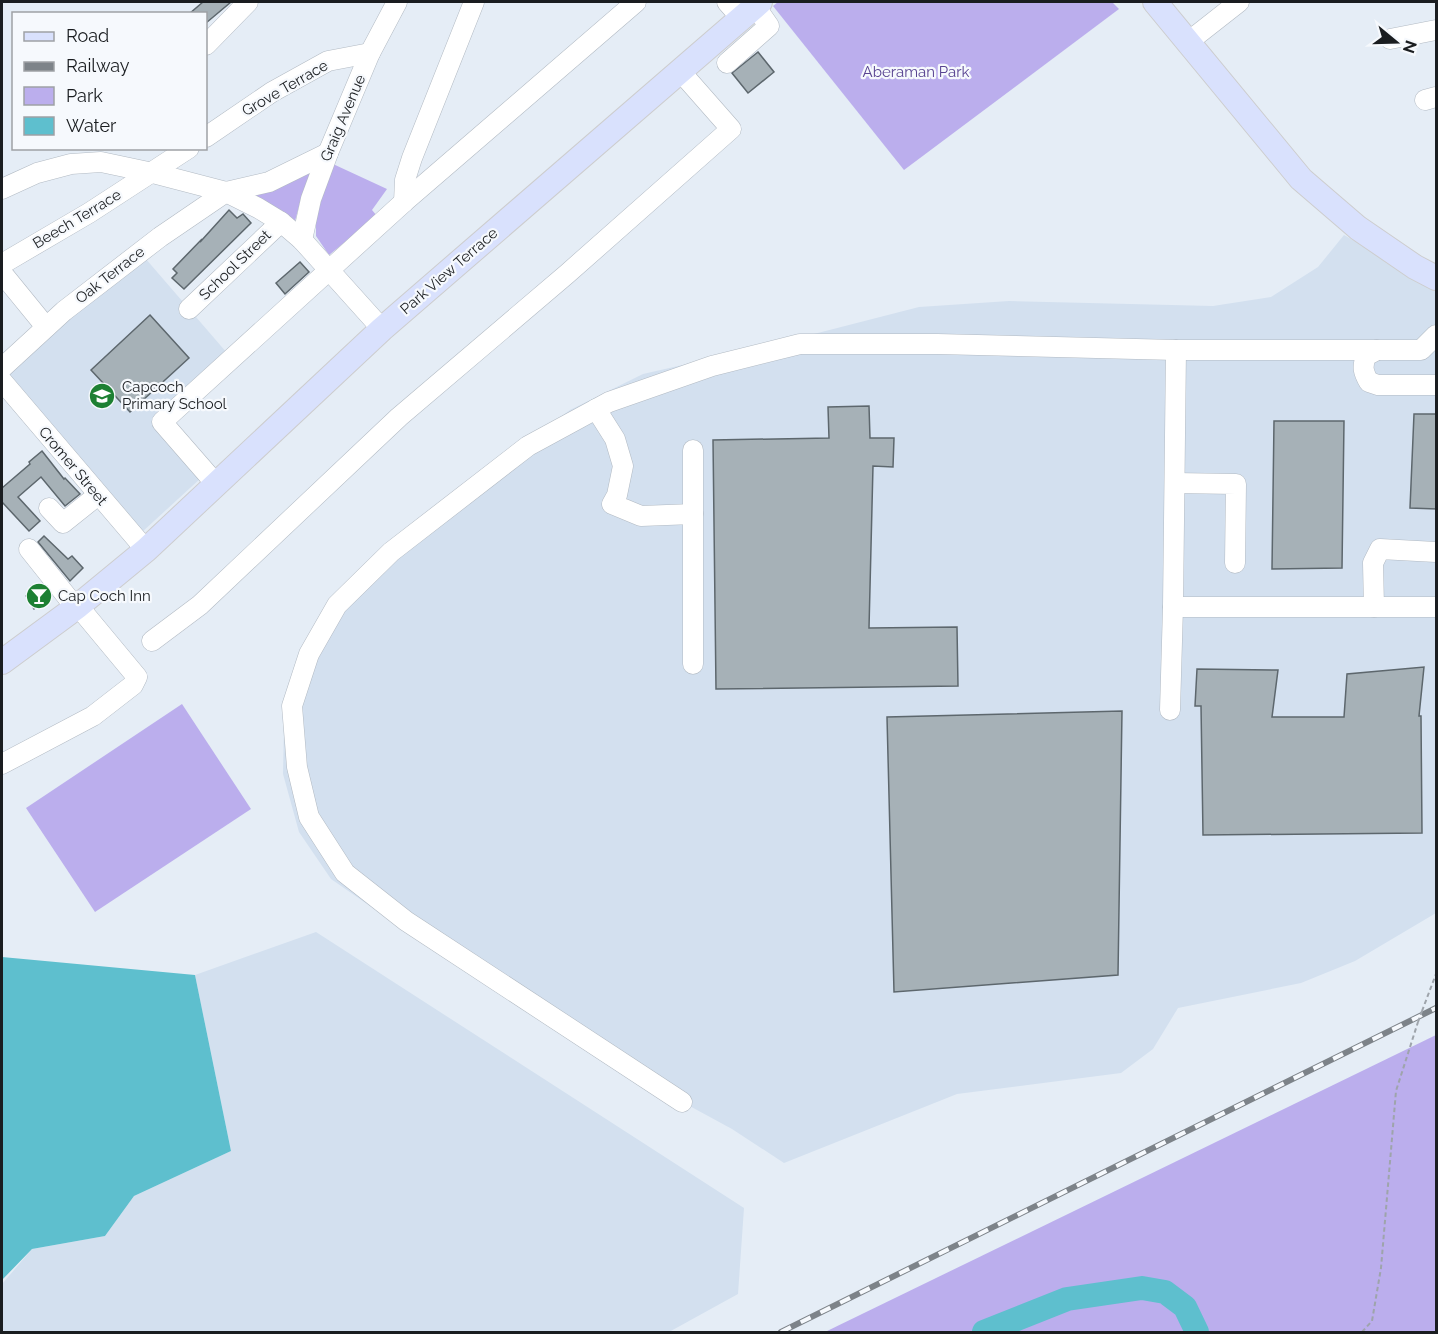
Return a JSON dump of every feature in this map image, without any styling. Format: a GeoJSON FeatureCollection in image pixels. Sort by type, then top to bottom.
{"type":"FeatureCollection","features":[{"type":"Feature","properties":{"kind":"main road"},"geometry":{"type":"LineString","coordinates":[[1155,2],[1301,179],[1358,228],[1415,267],[1437,278]]}},
{"type":"Feature","properties":{"kind":"main road","name":"Park View Terrace"},"geometry":{"type":"LineString","coordinates":[[2,662],[77,607],[146,550],[382,329],[680,71],[746,7]]}},
{"type":"Feature","properties":{"kind":"street"},"geometry":{"type":"LineString","coordinates":[[207,44],[248,2]]}},
{"type":"Feature","properties":{"kind":"street","name":"Graig Avenue"},"geometry":{"type":"LineString","coordinates":[[302,240],[311,199],[328,153],[370,53],[397,2]]}},
{"type":"Feature","properties":{"kind":"street"},"geometry":{"type":"LineString","coordinates":[[404,202],[405,180],[412,158],[474,2]]}},
{"type":"Feature","properties":{"kind":"street"},"geometry":{"type":"LineString","coordinates":[[216,484],[162,422],[404,202],[636,2]]}},
{"type":"Feature","properties":{"kind":"street"},"geometry":{"type":"LineString","coordinates":[[1188,42],[1239,2]]}},
{"type":"Feature","properties":{"kind":"street"},"geometry":{"type":"LineString","coordinates":[[727,63],[769,26],[746,7]]}},
{"type":"Feature","properties":{"kind":"street"},"geometry":{"type":"LineString","coordinates":[[1390,39],[1437,30]]}},
{"type":"Feature","properties":{"kind":"street","name":"Grove Terrace"},"geometry":{"type":"LineString","coordinates":[[207,136],[272,92],[328,62],[370,53]]}},
{"type":"Feature","properties":{"kind":"street"},"geometry":{"type":"LineString","coordinates":[[152,641],[200,605],[399,417],[567,274],[731,129],[680,71]]}},
{"type":"Feature","properties":{"kind":"street"},"geometry":{"type":"LineString","coordinates":[[71,164],[87,150]]}},
{"type":"Feature","properties":{"kind":"street"},"geometry":{"type":"LineString","coordinates":[[153,173],[186,150]]}},
{"type":"Feature","properties":{"kind":"street"},"geometry":{"type":"LineString","coordinates":[[226,192],[269,182],[328,153]]}},
{"type":"Feature","properties":{"kind":"street"},"geometry":{"type":"LineString","coordinates":[[2,189],[37,173],[71,164],[101,162],[226,192],[281,222],[302,240],[382,329]]}},
{"type":"Feature","properties":{"kind":"street","name":"Beech Terrace"},"geometry":{"type":"LineString","coordinates":[[2,264],[153,173]]}},
{"type":"Feature","properties":{"kind":"street","name":"Oak Terrace"},"geometry":{"type":"LineString","coordinates":[[2,368],[64,311],[160,237],[226,192]]}},
{"type":"Feature","properties":{"kind":"street","name":"School Street"},"geometry":{"type":"LineString","coordinates":[[189,309],[281,222]]}},
{"type":"Feature","properties":{"kind":"street"},"geometry":{"type":"LineString","coordinates":[[2,273],[46,327]]}},
{"type":"Feature","properties":{"kind":"street"},"geometry":{"type":"LineString","coordinates":[[682,1102],[406,921],[345,873],[309,817],[297,767],[292,706],[309,654],[337,605],[391,552],[528,446],[609,402],[712,366],[800,344],[937,344],[1176,350],[1420,350],[1437,335]]}},
{"type":"Feature","properties":{"kind":"street"},"geometry":{"type":"LineString","coordinates":[[1170,710],[1176,350]]}},
{"type":"Feature","properties":{"kind":"street"},"geometry":{"type":"LineString","coordinates":[[1377,350],[1366,356],[1363,365],[1369,382],[1378,385],[1437,385]]}},
{"type":"Feature","properties":{"kind":"street","name":"Cromer Street"},"geometry":{"type":"LineString","coordinates":[[2,381],[146,550]]}},
{"type":"Feature","properties":{"kind":"street"},"geometry":{"type":"LineString","coordinates":[[597,409],[615,439],[623,466],[617,495],[612,504],[641,516],[693,514]]}},
{"type":"Feature","properties":{"kind":"street"},"geometry":{"type":"LineString","coordinates":[[693,450],[693,664]]}},
{"type":"Feature","properties":{"kind":"street"},"geometry":{"type":"LineString","coordinates":[[1175,483],[1236,484],[1235,563]]}},
{"type":"Feature","properties":{"kind":"street"},"geometry":{"type":"LineString","coordinates":[[49,508],[63,523],[98,495]]}},
{"type":"Feature","properties":{"kind":"street"},"geometry":{"type":"LineString","coordinates":[[2,764],[93,716],[133,685],[137,677],[29,549]]}},
{"type":"Feature","properties":{"kind":"street"},"geometry":{"type":"LineString","coordinates":[[1374,607],[1373,563],[1380,549],[1437,552]]}},
{"type":"Feature","properties":{"kind":"street"},"geometry":{"type":"LineString","coordinates":[[1173,607],[1437,607]]}},
{"type":"Feature","properties":{"kind":"path"},"geometry":{"type":"LineString","coordinates":[[1362,1332],[1372,1321],[1381,1268],[1396,1091],[1418,1022],[1437,974]]}},
{"type":"Feature","properties":{"kind":"shaded area"},"geometry":{"type":"Polygon","coordinates":[[[1344,235],[1436,288],[1436,913],[1355,961],[1301,983],[1178,1008],[1153,1049],[1121,1073],[957,1094],[784,1163],[732,1129],[603,1059],[406,931],[331,879],[299,832],[283,774],[284,727],[325,612],[458,492],[570,410],[643,374],[771,345],[919,307],[1009,301],[1213,306],[1271,297],[1318,267],[1344,235]]]}},
{"type":"Feature","properties":{"kind":"shaded area","name":"Capcoch Primary School"},"geometry":{"type":"Polygon","coordinates":[[[145,258],[227,353],[154,420],[202,477],[142,532],[3,372],[145,258]]]}},
{"type":"Feature","properties":{"kind":"shaded area"},"geometry":{"type":"Polygon","coordinates":[[[316,932],[744,1208],[738,1294],[669,1332],[2,1332],[2,1284],[32,1249],[105,1236],[134,1196],[231,1151],[195,975],[316,932]]]}},
{"type":"Feature","properties":{"kind":"green space","name":"Aberaman Park"},"geometry":{"type":"Polygon","coordinates":[[[778,2],[1112,2],[1119,9],[904,170],[773,6],[778,2]]]}},
{"type":"Feature","properties":{"kind":"green space"},"geometry":{"type":"Polygon","coordinates":[[[333,164],[387,189],[372,210],[377,216],[329,255],[316,236],[316,216],[333,164]]]}},
{"type":"Feature","properties":{"kind":"green space"},"geometry":{"type":"Polygon","coordinates":[[[308,172],[310,176],[295,221],[292,222],[252,198],[254,193],[308,172]]]}},
{"type":"Feature","properties":{"kind":"green space"},"geometry":{"type":"Polygon","coordinates":[[[182,704],[251,809],[95,912],[26,808],[182,704]]]}},
{"type":"Feature","properties":{"kind":"green space"},"geometry":{"type":"Polygon","coordinates":[[[1436,1035],[1436,1332],[825,1332],[1436,1035]]]}},
{"type":"Feature","properties":{"kind":"water"},"geometry":{"type":"Polygon","coordinates":[[[2,957],[195,975],[231,1151],[134,1196],[105,1236],[32,1249],[2,1280],[2,957]]]}},
{"type":"Feature","properties":{"kind":"building"},"geometry":{"type":"Polygon","coordinates":[[[203,2],[231,2],[207,22],[207,12],[191,12],[203,2]]]}},
{"type":"Feature","properties":{"kind":"building"},"geometry":{"type":"Polygon","coordinates":[[[758,52],[774,72],[748,93],[732,73],[758,52]]]}},
{"type":"Feature","properties":{"kind":"building"},"geometry":{"type":"Polygon","coordinates":[[[229,210],[237,218],[243,214],[251,223],[184,289],[172,278],[177,273],[173,269],[229,210]]]}},
{"type":"Feature","properties":{"kind":"building"},"geometry":{"type":"Polygon","coordinates":[[[300,262],[309,272],[285,294],[276,283],[300,262]]]}},
{"type":"Feature","properties":{"kind":"building"},"geometry":{"type":"Polygon","coordinates":[[[150,315],[189,358],[130,412],[91,370],[150,315]]]}},
{"type":"Feature","properties":{"kind":"building"},"geometry":{"type":"Polygon","coordinates":[[[869,406],[870,438],[894,438],[893,467],[873,466],[869,628],[957,627],[958,686],[716,689],[713,440],[829,438],[828,407],[869,406]]]}},
{"type":"Feature","properties":{"kind":"building"},"geometry":{"type":"Polygon","coordinates":[[[1414,414],[1437,414],[1437,509],[1410,508],[1414,414]]]}},
{"type":"Feature","properties":{"kind":"building"},"geometry":{"type":"Polygon","coordinates":[[[1274,421],[1344,421],[1342,568],[1272,569],[1274,421]]]}},
{"type":"Feature","properties":{"kind":"building"},"geometry":{"type":"Polygon","coordinates":[[[42,451],[64,479],[80,494],[65,506],[41,477],[18,497],[40,521],[29,531],[2,502],[2,488],[42,451]]]}},
{"type":"Feature","properties":{"kind":"building"},"geometry":{"type":"Polygon","coordinates":[[[44,536],[68,559],[72,556],[83,568],[70,581],[38,542],[44,536]]]}},
{"type":"Feature","properties":{"kind":"building","name":"Cap Coch Inn"},"geometry":{"type":"Polygon","coordinates":[[[42,584],[51,596],[34,609],[26,596],[42,584]]]}},
{"type":"Feature","properties":{"kind":"building"},"geometry":{"type":"Polygon","coordinates":[[[1424,667],[1419,716],[1421,716],[1422,833],[1203,835],[1201,706],[1195,706],[1197,669],[1278,670],[1272,717],[1344,717],[1347,674],[1424,667]]]}},
{"type":"Feature","properties":{"kind":"building"},"geometry":{"type":"Polygon","coordinates":[[[1122,711],[1118,975],[894,992],[887,717],[1122,711]]]}},
{"type":"Feature","properties":{"kind":"waterway"},"geometry":{"type":"LineString","coordinates":[[984,1332],[1067,1299],[1142,1288],[1165,1292],[1185,1307],[1197,1332]]}},
{"type":"Feature","properties":{"kind":"railway"},"geometry":{"type":"LineString","coordinates":[[781,1332],[1436,1008]]}},
{"type":"Feature","properties":{"kind":"place","name":"Capcoch Primary School"},"geometry":{"type":"Point","coordinates":[102,396]}},
{"type":"Feature","properties":{"kind":"place","name":"Cap Coch Inn"},"geometry":{"type":"Point","coordinates":[39,596]}}]}
